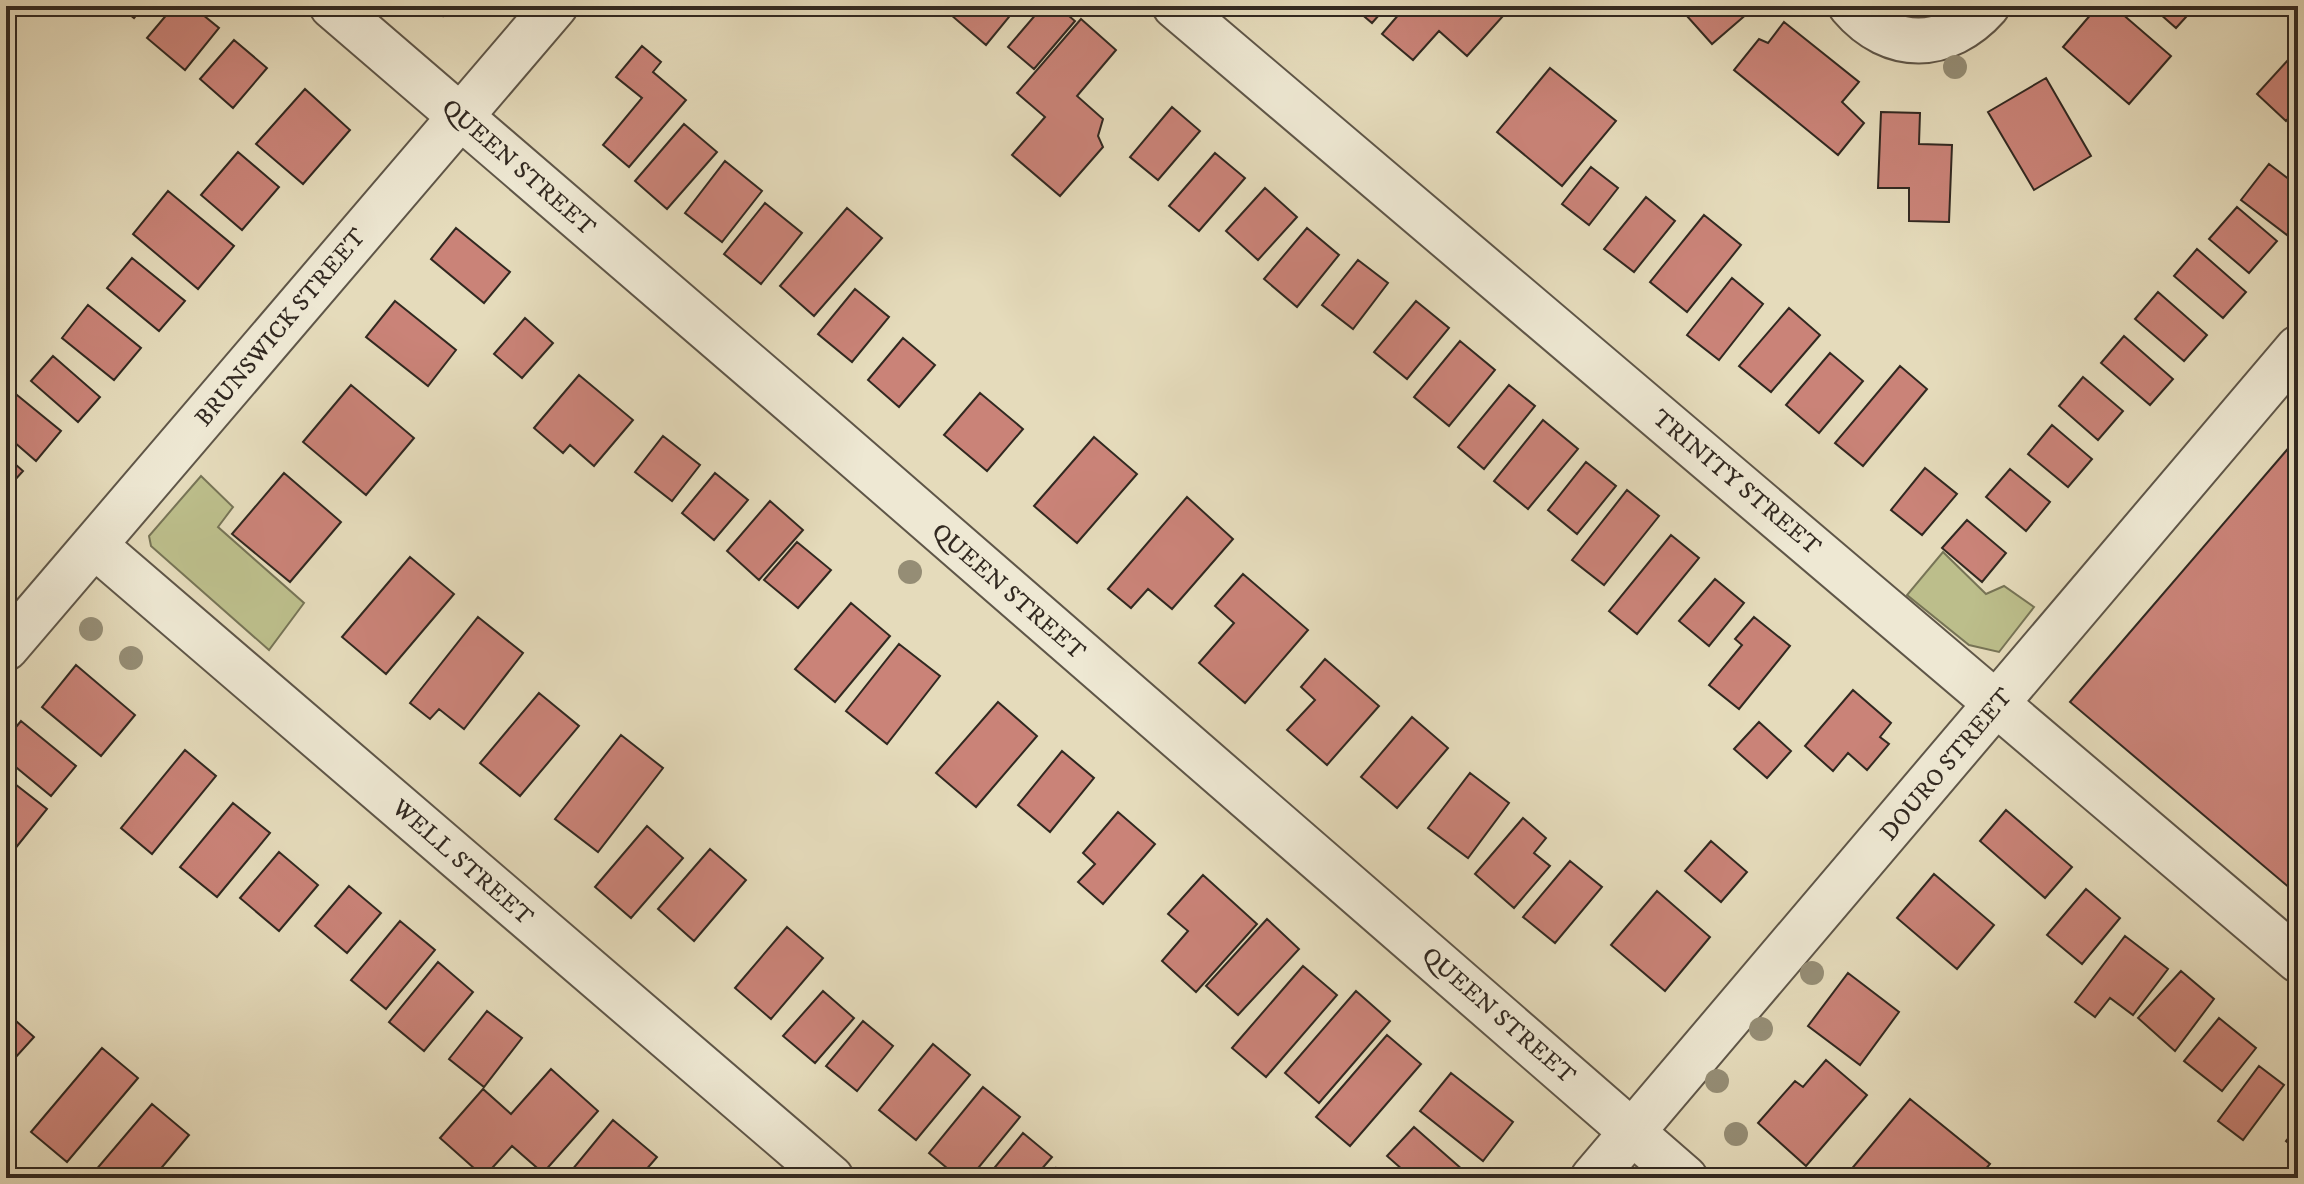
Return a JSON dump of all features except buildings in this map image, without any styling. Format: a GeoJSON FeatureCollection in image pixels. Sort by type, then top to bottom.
{"type":"FeatureCollection","features":[{"type":"Feature","properties":{"kind":"street","name":"QUEEN STREET"},"geometry":{"type":"LineString","coordinates":[[332,6],[1685,1178]]}},
{"type":"Feature","properties":{"kind":"street","name":"BRUNSWICK STREET"},"geometry":{"type":"LineString","coordinates":[[6,648],[555,6]]}},
{"type":"Feature","properties":{"kind":"street","name":"TRINITY STREET"},"geometry":{"type":"LineString","coordinates":[[1175,6],[2298,960]]}},
{"type":"Feature","properties":{"kind":"street"},"geometry":{"type":"LineString","coordinates":[[1851,6],[1860,17],[1884,33],[1920,41],[1953,34],[1972,22],[1987,6]]}},
{"type":"Feature","properties":{"kind":"street","name":"DOURO STREET"},"geometry":{"type":"LineString","coordinates":[[1593,1178],[2298,348]]}},
{"type":"Feature","properties":{"kind":"street","name":"WELL STREET"},"geometry":{"type":"LineString","coordinates":[[94,545],[831,1178]]}},
{"type":"Feature","properties":{"kind":"green space"},"geometry":{"type":"Polygon","coordinates":[[[201,476],[233,507],[218,527],[304,603],[269,650],[151,546],[149,536],[201,476]]]}},
{"type":"Feature","properties":{"kind":"green space"},"geometry":{"type":"Polygon","coordinates":[[[1943,552],[1986,594],[2004,586],[2034,607],[1999,652],[1969,645],[1907,595],[1943,552]]]}}]}
